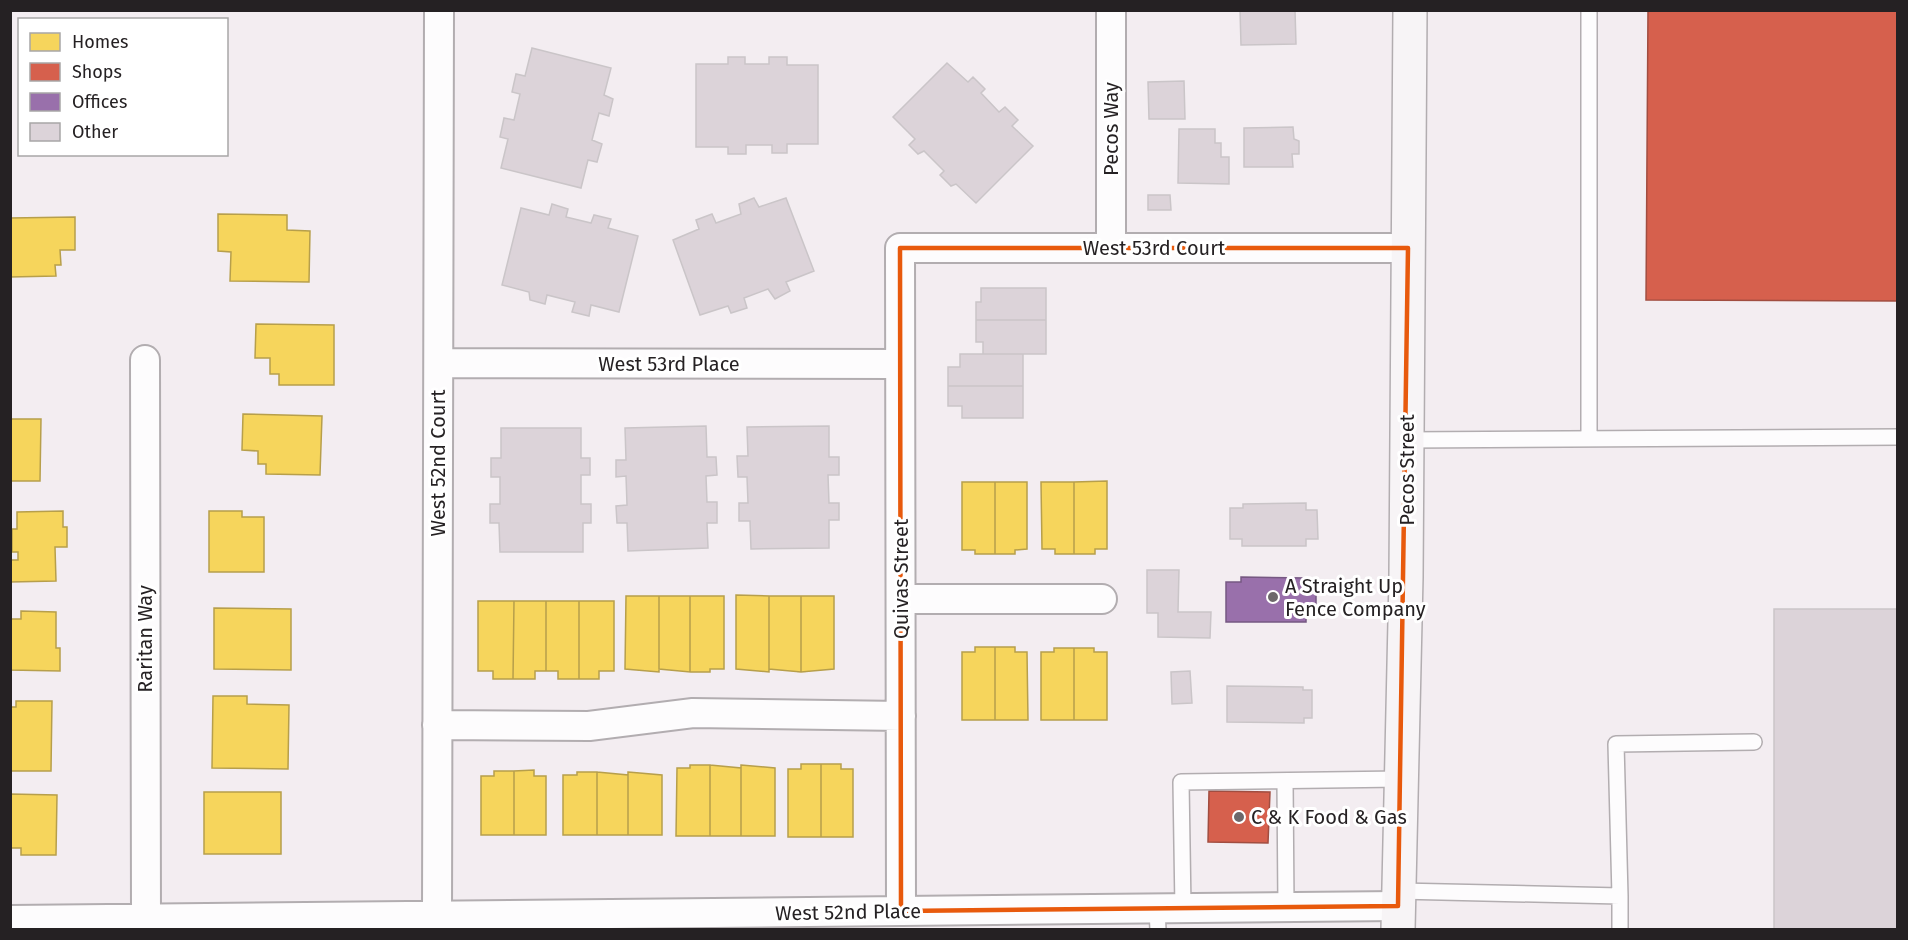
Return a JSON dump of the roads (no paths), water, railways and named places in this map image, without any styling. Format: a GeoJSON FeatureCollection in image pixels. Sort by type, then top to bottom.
{"type":"FeatureCollection","features":[{"type":"Feature","properties":{"kind":"main road","name":"Pecos Street"},"geometry":{"type":"LineString","coordinates":[[1398,909],[1407,440],[1410,10]]}},
{"type":"Feature","properties":{"kind":"street","name":"West 52nd Court"},"geometry":{"type":"LineString","coordinates":[[437,916],[440,10]]}},
{"type":"Feature","properties":{"kind":"street","name":"Pecos Way"},"geometry":{"type":"LineString","coordinates":[[1111,10],[1111,248]]}},
{"type":"Feature","properties":{"kind":"street","name":"West 53rd Court"},"geometry":{"type":"LineString","coordinates":[[900,248],[1408,248]]}},
{"type":"Feature","properties":{"kind":"street","name":"Quivas Street"},"geometry":{"type":"LineString","coordinates":[[900,248],[901,911]]}},
{"type":"Feature","properties":{"kind":"street","name":"Raritan Way"},"geometry":{"type":"LineString","coordinates":[[142,922],[145,360]]}},
{"type":"Feature","properties":{"kind":"street","name":"West 53rd Place"},"geometry":{"type":"LineString","coordinates":[[439,363],[900,364]]}},
{"type":"Feature","properties":{"kind":"street"},"geometry":{"type":"LineString","coordinates":[[901,599],[1102,599]]}},
{"type":"Feature","properties":{"kind":"street"},"geometry":{"type":"LineString","coordinates":[[437,724],[589,726],[693,713],[901,717]]}},
{"type":"Feature","properties":{"kind":"street","name":"West 52nd Place"},"geometry":{"type":"LineString","coordinates":[[10,920],[142,922],[901,911],[1166,916],[1286,908],[1398,909]]}},
{"type":"Feature","properties":{"kind":"lane"},"geometry":{"type":"LineString","coordinates":[[1589,10],[1589,439]]}},
{"type":"Feature","properties":{"kind":"lane"},"geometry":{"type":"LineString","coordinates":[[1407,440],[1898,437]]}},
{"type":"Feature","properties":{"kind":"lane"},"geometry":{"type":"LineString","coordinates":[[1620,930],[1616,744],[1754,742]]}},
{"type":"Feature","properties":{"kind":"lane"},"geometry":{"type":"LineString","coordinates":[[1166,916],[1181,782],[1401,779]]}},
{"type":"Feature","properties":{"kind":"lane"},"geometry":{"type":"LineString","coordinates":[[1285,781],[1286,908]]}},
{"type":"Feature","properties":{"kind":"lane"},"geometry":{"type":"LineString","coordinates":[[1398,909],[1620,896]]}},
{"type":"Feature","properties":{"kind":"place","name":"A Straight Up Fence Company"},"geometry":{"type":"Point","coordinates":[1273,597]}},
{"type":"Feature","properties":{"kind":"place","name":"C & K Food & Gas"},"geometry":{"type":"Point","coordinates":[1239,817]}}]}
